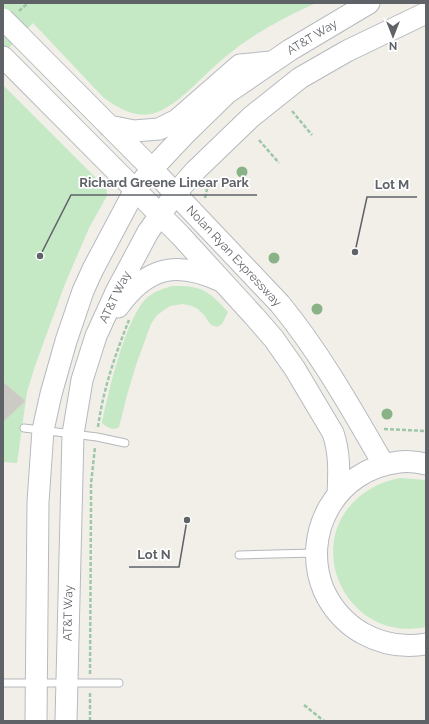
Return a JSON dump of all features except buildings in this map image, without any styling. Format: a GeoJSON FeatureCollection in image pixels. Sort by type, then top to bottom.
{"type":"FeatureCollection","features":[{"type":"Feature","properties":{"kind":"main road","name":"AT&T Way"},"geometry":{"type":"LineString","coordinates":[[36,721],[38,502],[34,429],[58,367],[83,291],[135,190],[152,169],[184,135],[227,93],[272,62],[369,3]]}},
{"type":"Feature","properties":{"kind":"main road","name":"AT&T Way"},"geometry":{"type":"LineString","coordinates":[[66,721],[73,434],[82,380],[96,336],[116,292],[148,232],[159,215],[195,171],[251,117],[300,78],[347,51],[426,13]]}},
{"type":"Feature","properties":{"kind":"main road","name":"Nolan Ryan Expressway"},"geometry":{"type":"LineString","coordinates":[[3,19],[152,169],[280,304],[299,327],[331,375],[384,465]]}},
{"type":"Feature","properties":{"kind":"main road","name":"Nolan Ryan Expressway"},"geometry":{"type":"LineString","coordinates":[[3,57],[135,190],[224,283],[274,339],[295,369],[333,433],[339,459],[338,494]]}},
{"type":"Feature","properties":{"kind":"main road"},"geometry":{"type":"LineString","coordinates":[[109,126],[134,130],[159,129],[177,120],[240,65],[272,62]]}},
{"type":"Feature","properties":{"kind":"main road"},"geometry":{"type":"LineString","coordinates":[[96,336],[128,293],[142,280],[153,274],[170,270],[186,270],[209,275],[224,283]]}},
{"type":"Feature","properties":{"kind":"main road"},"geometry":{"type":"LineString","coordinates":[[426,464],[406,462],[384,465],[359,476],[338,494],[324,515],[320,528],[316,553],[317,568],[326,596],[334,609],[356,630],[370,638],[385,643],[401,646],[426,644]]}},
{"type":"Feature","properties":{"kind":"lane"},"geometry":{"type":"LineString","coordinates":[[34,429],[97,437],[125,443]]}},
{"type":"Feature","properties":{"kind":"lane"},"geometry":{"type":"LineString","coordinates":[[239,555],[316,553]]}},
{"type":"Feature","properties":{"kind":"lane"},"geometry":{"type":"LineString","coordinates":[[3,683],[119,683]]}},
{"type":"Feature","properties":{"kind":"path"},"geometry":{"type":"LineString","coordinates":[[292,111],[312,135]]}},
{"type":"Feature","properties":{"kind":"path"},"geometry":{"type":"LineString","coordinates":[[259,140],[279,163]]}},
{"type":"Feature","properties":{"kind":"path"},"geometry":{"type":"LineString","coordinates":[[99,420],[113,364],[131,315]]}},
{"type":"Feature","properties":{"kind":"path"},"geometry":{"type":"LineString","coordinates":[[382,428],[392,430],[426,431]]}},
{"type":"Feature","properties":{"kind":"path"},"geometry":{"type":"LineString","coordinates":[[90,664],[91,503],[94,456]]}},
{"type":"Feature","properties":{"kind":"path"},"geometry":{"type":"LineString","coordinates":[[90,721],[91,701]]}},
{"type":"Feature","properties":{"kind":"path"},"geometry":{"type":"LineString","coordinates":[[304,705],[322,721]]}},
{"type":"Feature","properties":{"kind":"green space"},"geometry":{"type":"Polygon","coordinates":[[[3,3],[316,3],[280,21],[246,41],[224,58],[182,96],[164,109],[155,113],[141,115],[121,109],[104,98],[33,23],[3,54],[3,3]]]}},
{"type":"Feature","properties":{"kind":"green space"},"geometry":{"type":"Polygon","coordinates":[[[3,85],[106,188],[107,191],[107,196],[89,228],[65,284],[35,366],[27,392],[17,463],[3,462],[3,85]]]}},
{"type":"Feature","properties":{"kind":"green space"},"geometry":{"type":"Polygon","coordinates":[[[173,286],[191,287],[205,291],[216,299],[228,312],[222,324],[217,327],[211,325],[198,309],[183,304],[170,306],[157,315],[151,324],[137,362],[119,427],[112,429],[102,423],[113,375],[132,320],[140,306],[148,297],[157,291],[173,286]]]}},
{"type":"Feature","properties":{"kind":"green space"},"geometry":{"type":"Polygon","coordinates":[[[400,478],[426,480],[426,627],[396,628],[371,618],[352,602],[339,580],[333,555],[336,530],[349,507],[375,486],[400,478]]]}},
{"type":"Feature","properties":{"kind":"place","name":"Lot M"},"geometry":{"type":"Point","coordinates":[355,252]}},
{"type":"Feature","properties":{"kind":"place","name":"Richard Greene Linear Park"},"geometry":{"type":"Point","coordinates":[40,256]}},
{"type":"Feature","properties":{"kind":"place","name":"Lot N"},"geometry":{"type":"Point","coordinates":[187,520]}}]}
